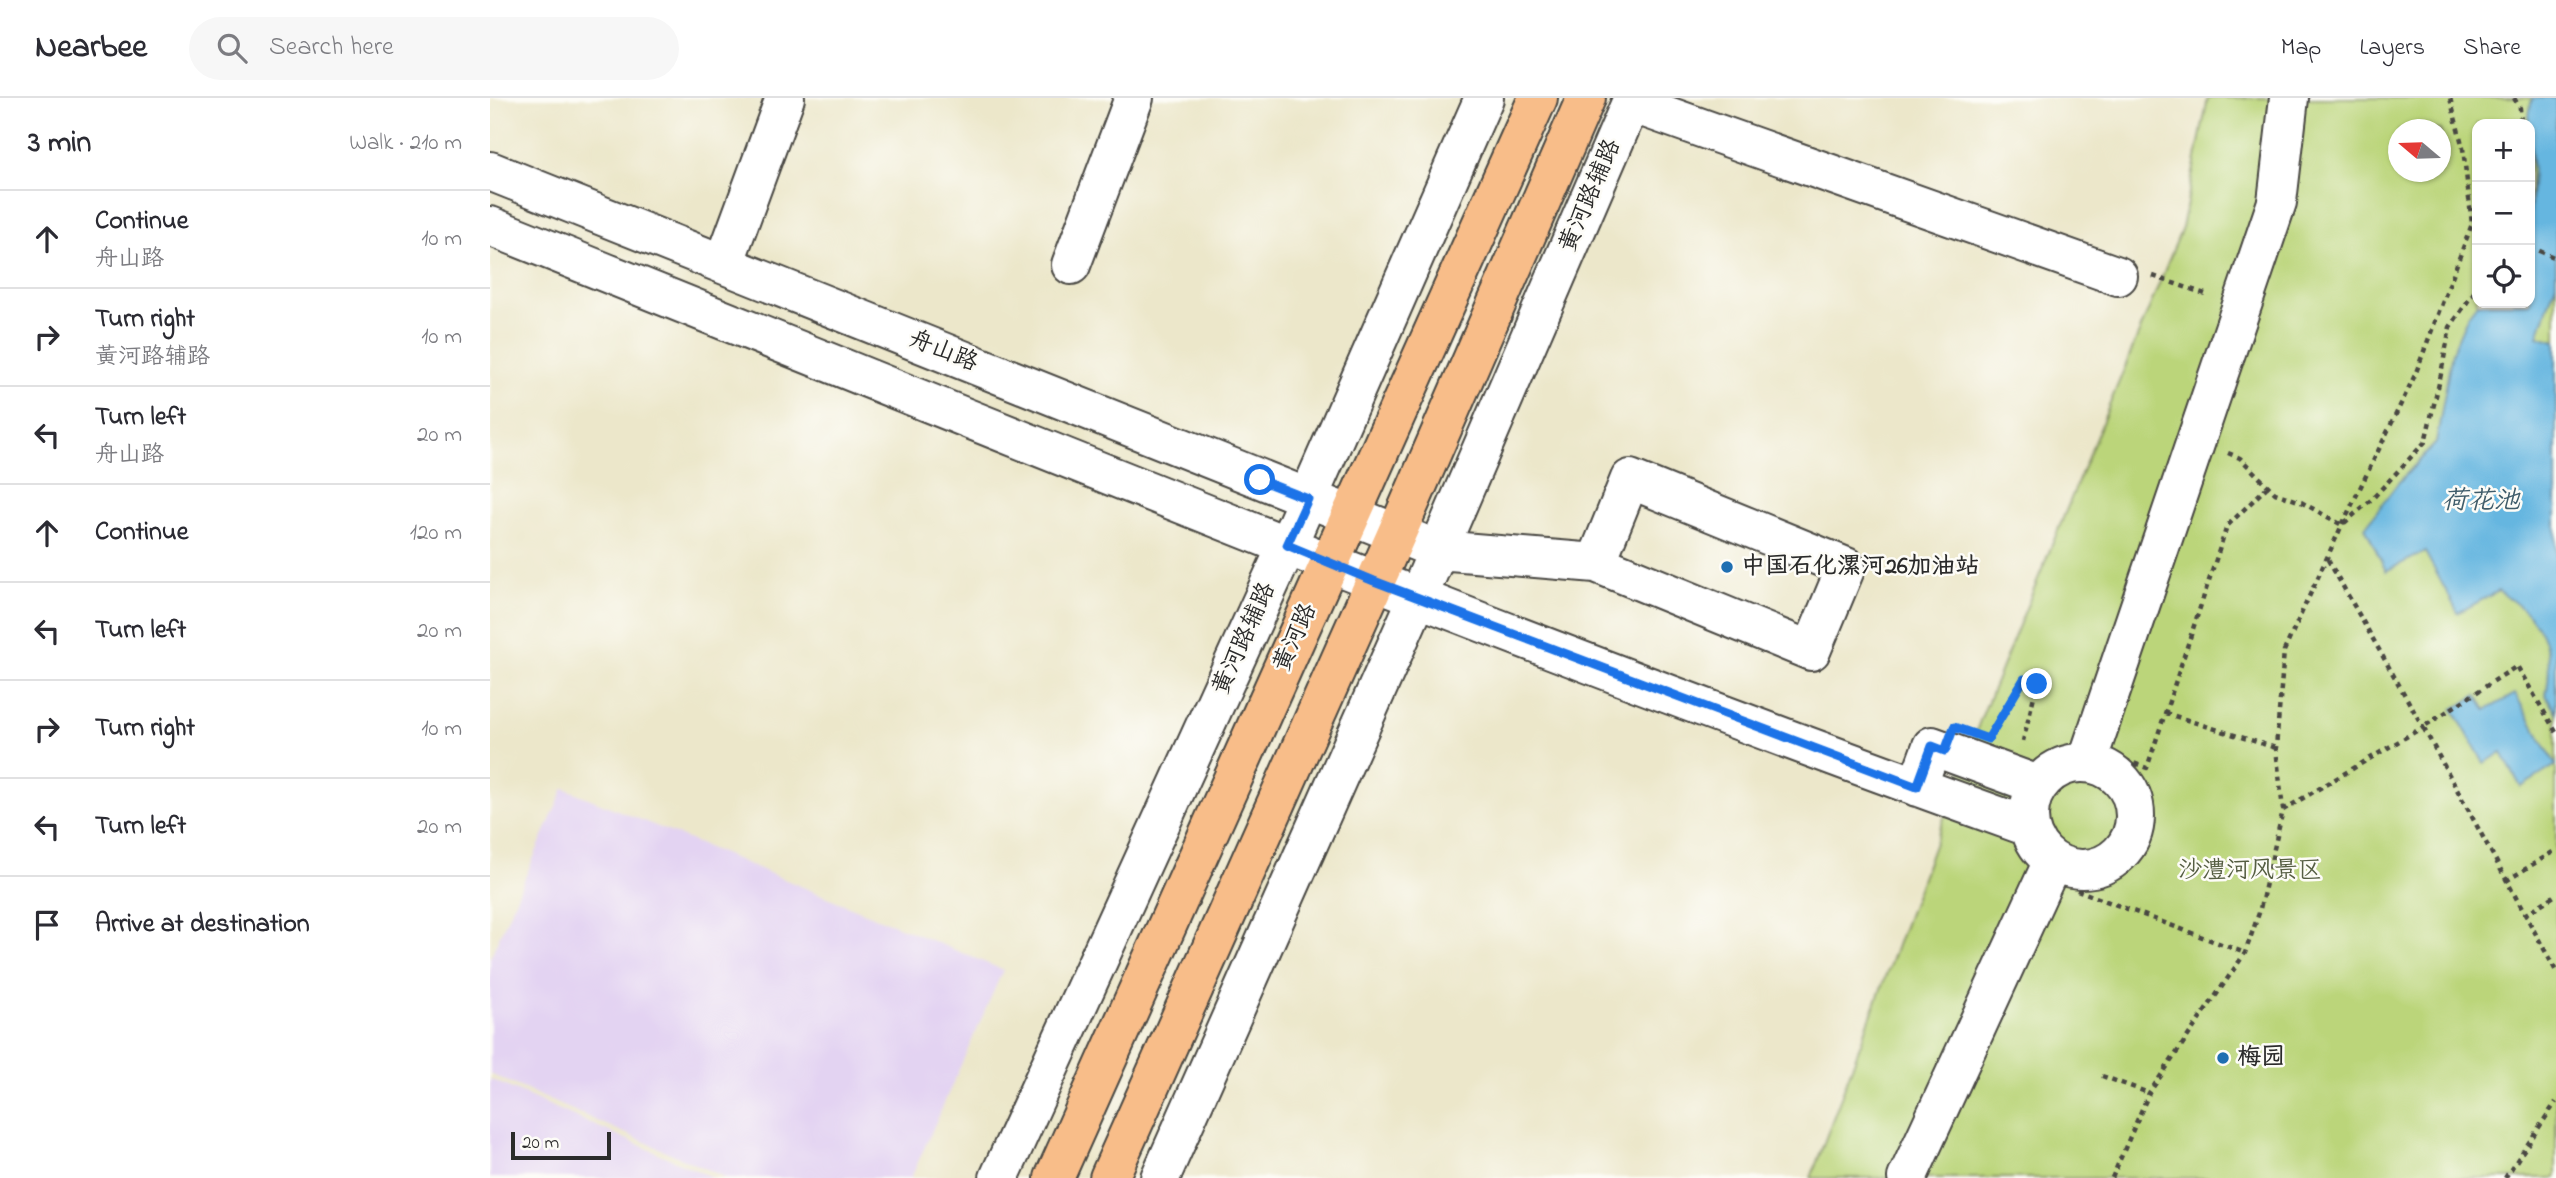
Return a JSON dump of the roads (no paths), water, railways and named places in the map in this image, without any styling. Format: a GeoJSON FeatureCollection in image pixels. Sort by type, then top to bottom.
{"type":"FeatureCollection","features":[{"type":"Feature","properties":{"kind":"main road","name":"黄河路"},"geometry":{"type":"LineString","coordinates":[[1054,1178],[1538,98]]}},
{"type":"Feature","properties":{"kind":"main road","name":"黄河路"},"geometry":{"type":"LineString","coordinates":[[1109,1178],[1396,535],[1586,98]]}},
{"type":"Feature","properties":{"kind":"street"},"geometry":{"type":"LineString","coordinates":[[724,264],[785,98]]}},
{"type":"Feature","properties":{"kind":"street"},"geometry":{"type":"LineString","coordinates":[[1072,265],[1134,98]]}},
{"type":"Feature","properties":{"kind":"street","name":"黄河路辅路"},"geometry":{"type":"LineString","coordinates":[[999,1178],[1308,499],[1484,98]]}},
{"type":"Feature","properties":{"kind":"street"},"geometry":{"type":"LineString","coordinates":[[1917,787],[1932,746],[2026,781],[2089,755],[2277,202],[2289,98]]}},
{"type":"Feature","properties":{"kind":"street"},"geometry":{"type":"LineString","coordinates":[[1632,100],[2118,276]]}},
{"type":"Feature","properties":{"kind":"street","name":"黄河路辅路"},"geometry":{"type":"LineString","coordinates":[[1160,1178],[1418,597],[1632,100]]}},
{"type":"Feature","properties":{"kind":"street","name":"舟山路"},"geometry":{"type":"LineString","coordinates":[[490,171],[1438,550],[1596,563],[1811,652],[1846,567],[1630,479],[1596,563]]}},
{"type":"Feature","properties":{"kind":"street"},"geometry":{"type":"LineString","coordinates":[[490,226],[1374,581],[2029,827]]}},
{"type":"Feature","properties":{"kind":"street"},"geometry":{"type":"LineString","coordinates":[[2026,781],[2031,799],[2029,827],[2042,852],[2061,865],[2086,869],[2103,865],[2123,848],[2135,825],[2135,807],[2129,790],[2119,776],[2089,755]]}},
{"type":"Feature","properties":{"kind":"street"},"geometry":{"type":"LineString","coordinates":[[1907,1178],[2061,865]]}},
{"type":"Feature","properties":{"kind":"water","name":"荷花池"},"geometry":{"type":"Polygon","coordinates":[[[2532,98],[2556,98],[2556,283],[2538,336],[2556,341],[2556,712],[2546,695],[2549,661],[2546,647],[2542,634],[2525,611],[2498,591],[2458,613],[2425,552],[2386,571],[2365,527],[2398,483],[2436,443],[2452,352],[2473,308],[2535,308],[2535,119],[2528,119],[2532,98]]]}},
{"type":"Feature","properties":{"kind":"water"},"geometry":{"type":"Polygon","coordinates":[[[2515,694],[2556,765],[2521,787],[2502,753],[2484,763],[2453,709],[2477,695],[2486,710],[2515,694]]]}},
{"type":"Feature","properties":{"kind":"place","name":"中国石化漯河26加油站"},"geometry":{"type":"Point","coordinates":[1727,567]}},
{"type":"Feature","properties":{"kind":"place","name":"梅园"},"geometry":{"type":"Point","coordinates":[2223,1058]}},
{"type":"Feature","properties":{"kind":"park label","name":"沙澧河风景区"},"geometry":{"type":"Point","coordinates":[2250,871]}}]}
